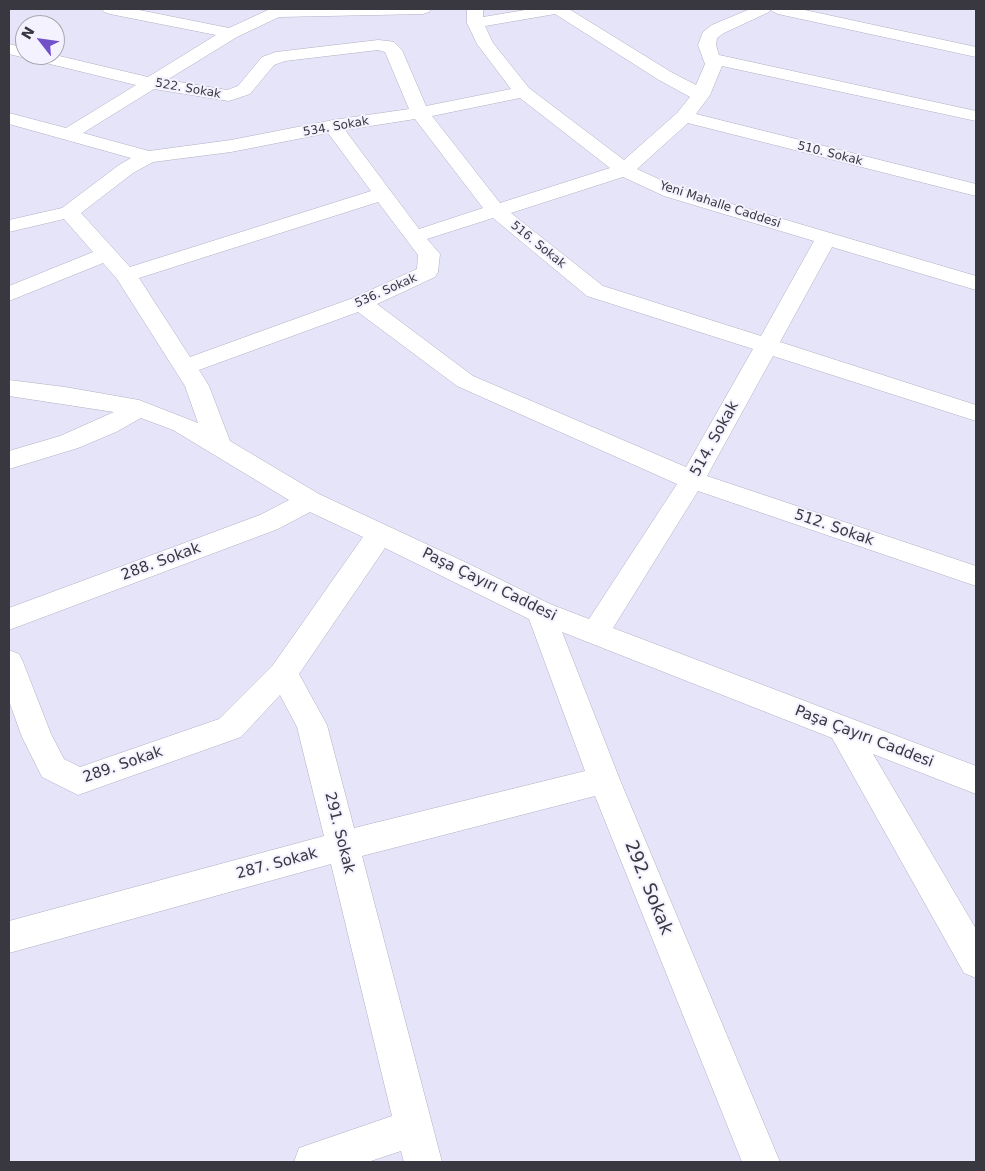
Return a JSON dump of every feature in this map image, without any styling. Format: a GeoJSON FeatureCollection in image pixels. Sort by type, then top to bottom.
{"type":"FeatureCollection","features":[{"type":"Feature","properties":{"kind":"street"},"geometry":{"type":"LineString","coordinates":[[110,9],[231,33]]}},
{"type":"Feature","properties":{"kind":"street"},"geometry":{"type":"LineString","coordinates":[[69,134],[231,33],[281,10],[423,9]]}},
{"type":"Feature","properties":{"kind":"street"},"geometry":{"type":"LineString","coordinates":[[475,16],[558,9],[664,76],[701,95]]}},
{"type":"Feature","properties":{"kind":"street"},"geometry":{"type":"LineString","coordinates":[[333,126],[414,237],[624,170],[684,117],[701,95],[714,64],[707,45],[709,36],[718,29],[763,9]]}},
{"type":"Feature","properties":{"kind":"street"},"geometry":{"type":"LineString","coordinates":[[778,9],[976,52]]}},
{"type":"Feature","properties":{"kind":"street","name":"Yeni Mahalle Caddesi"},"geometry":{"type":"LineString","coordinates":[[475,16],[485,44],[523,92],[624,170],[671,192],[976,283]]}},
{"type":"Feature","properties":{"kind":"street","name":"522. Sokak"},"geometry":{"type":"LineString","coordinates":[[65,62],[152,83],[229,96],[244,90],[268,61],[282,56],[378,45],[388,46]]}},
{"type":"Feature","properties":{"kind":"street","name":"516. Sokak"},"geometry":{"type":"LineString","coordinates":[[388,46],[393,50],[420,113],[496,211],[595,291],[976,413]]}},
{"type":"Feature","properties":{"kind":"street"},"geometry":{"type":"LineString","coordinates":[[713,59],[976,116]]}},
{"type":"Feature","properties":{"kind":"street","name":"534. Sokak"},"geometry":{"type":"LineString","coordinates":[[148,157],[231,146],[333,126],[420,113],[523,92]]}},
{"type":"Feature","properties":{"kind":"street","name":"510. Sokak"},"geometry":{"type":"LineString","coordinates":[[684,117],[976,190]]}},
{"type":"Feature","properties":{"kind":"street"},"geometry":{"type":"LineString","coordinates":[[9,118],[148,157]]}},
{"type":"Feature","properties":{"kind":"street"},"geometry":{"type":"LineString","coordinates":[[9,226],[69,212],[126,169],[148,157]]}},
{"type":"Feature","properties":{"kind":"street"},"geometry":{"type":"LineString","coordinates":[[126,275],[382,194]]}},
{"type":"Feature","properties":{"kind":"street"},"geometry":{"type":"LineString","coordinates":[[69,212],[126,275],[185,367],[197,386],[219,446]]}},
{"type":"Feature","properties":{"kind":"street","name":"536. Sokak"},"geometry":{"type":"LineString","coordinates":[[185,367],[362,303],[427,272],[429,254],[414,237]]}},
{"type":"Feature","properties":{"kind":"street","name":"514. Sokak"},"geometry":{"type":"LineString","coordinates":[[595,633],[692,480],[826,239]]}},
{"type":"Feature","properties":{"kind":"street"},"geometry":{"type":"LineString","coordinates":[[9,294],[106,254]]}},
{"type":"Feature","properties":{"kind":"street","name":"512. Sokak"},"geometry":{"type":"LineString","coordinates":[[362,303],[465,381],[692,480],[976,576]]}},
{"type":"Feature","properties":{"kind":"street","name":"Paşa Çayırı Caddesi"},"geometry":{"type":"LineString","coordinates":[[9,388],[139,408],[182,424],[310,501],[457,570],[540,612],[976,780]]}},
{"type":"Feature","properties":{"kind":"street"},"geometry":{"type":"LineString","coordinates":[[9,460],[69,442],[108,426],[139,408]]}},
{"type":"Feature","properties":{"kind":"street","name":"288. Sokak"},"geometry":{"type":"LineString","coordinates":[[9,619],[269,522],[310,501]]}},
{"type":"Feature","properties":{"kind":"street"},"geometry":{"type":"LineString","coordinates":[[283,673],[380,534]]}},
{"type":"Feature","properties":{"kind":"street","name":"292. Sokak"},"geometry":{"type":"LineString","coordinates":[[540,612],[604,780],[760,1162]]}},
{"type":"Feature","properties":{"kind":"street","name":"289. Sokak"},"geometry":{"type":"LineString","coordinates":[[9,662],[37,737],[53,768],[78,781],[230,728],[283,673]]}},
{"type":"Feature","properties":{"kind":"street","name":"291. Sokak"},"geometry":{"type":"LineString","coordinates":[[283,673],[312,725],[419,1145]]}},
{"type":"Feature","properties":{"kind":"street"},"geometry":{"type":"LineString","coordinates":[[843,730],[976,961]]}},
{"type":"Feature","properties":{"kind":"street","name":"287. Sokak"},"geometry":{"type":"LineString","coordinates":[[9,937],[342,846],[604,780]]}},
{"type":"Feature","properties":{"kind":"street"},"geometry":{"type":"LineString","coordinates":[[313,1162],[419,1145]]}}]}
